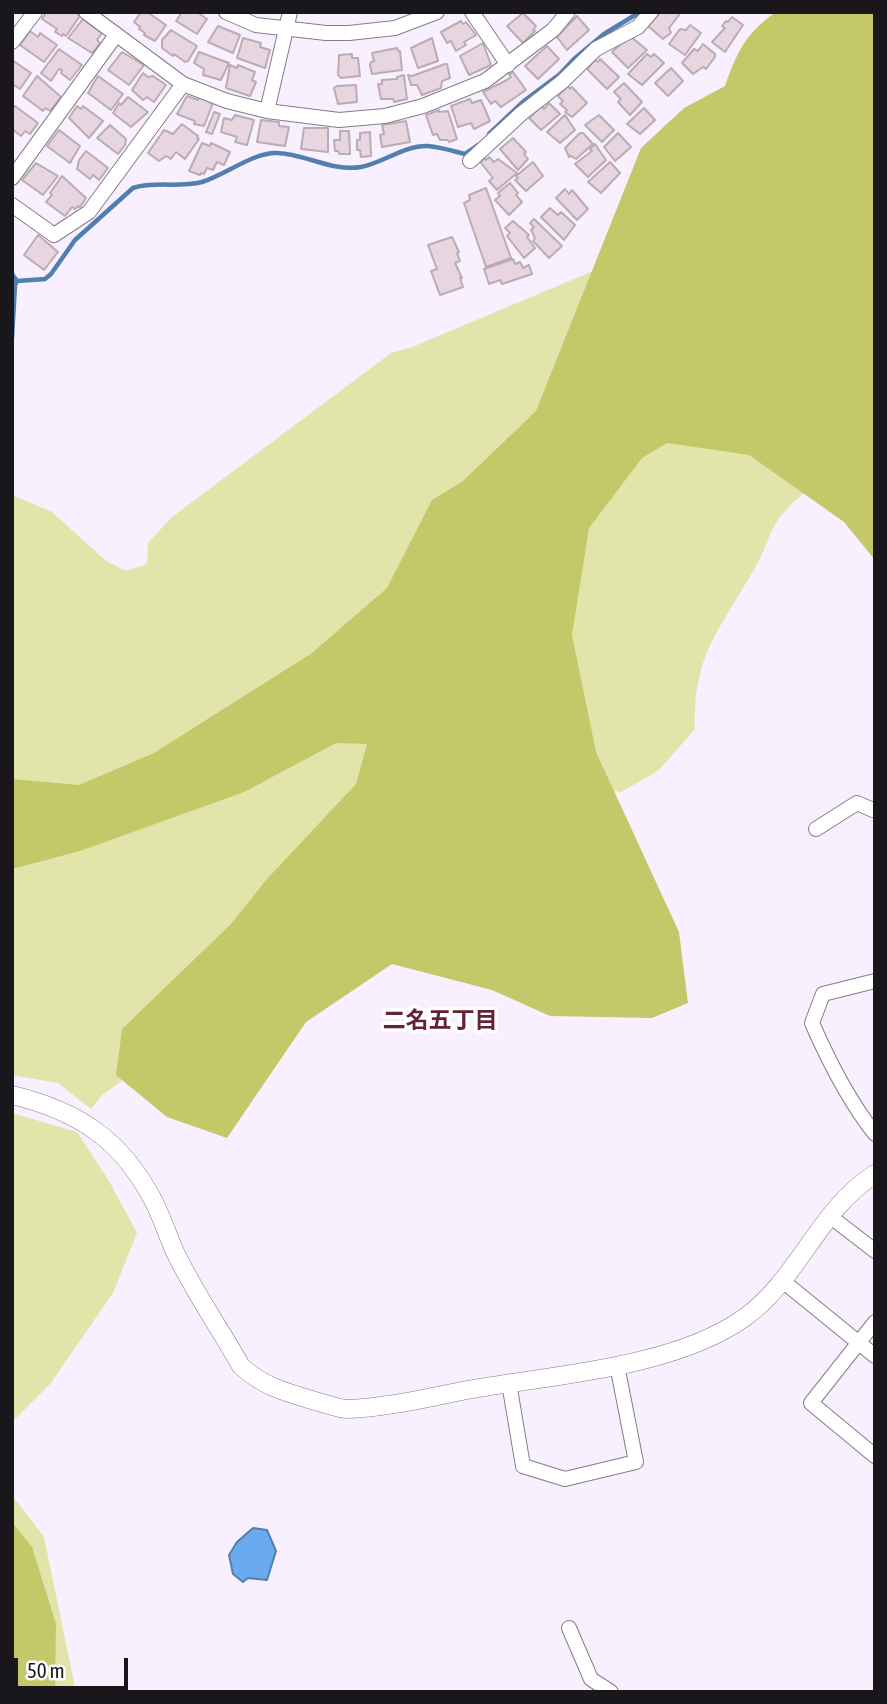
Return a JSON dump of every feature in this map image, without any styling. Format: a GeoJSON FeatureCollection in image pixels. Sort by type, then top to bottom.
{"type":"FeatureCollection","features":[{"type":"Feature","properties":{"kind":"street"},"geometry":{"type":"LineString","coordinates":[[12,42],[34,12]]}},
{"type":"Feature","properties":{"kind":"street"},"geometry":{"type":"LineString","coordinates":[[86,12],[183,84],[227,101],[267,111],[339,120],[386,116],[458,94],[485,82],[553,30],[568,12]]}},
{"type":"Feature","properties":{"kind":"street"},"geometry":{"type":"LineString","coordinates":[[226,12],[256,25],[349,33],[395,28],[437,12]]}},
{"type":"Feature","properties":{"kind":"street"},"geometry":{"type":"LineString","coordinates":[[267,111],[290,12]]}},
{"type":"Feature","properties":{"kind":"street"},"geometry":{"type":"LineString","coordinates":[[472,12],[508,65]]}},
{"type":"Feature","properties":{"kind":"street"},"geometry":{"type":"LineString","coordinates":[[470,161],[596,49],[638,27],[651,12]]}},
{"type":"Feature","properties":{"kind":"street"},"geometry":{"type":"LineString","coordinates":[[12,178],[116,35]]}},
{"type":"Feature","properties":{"kind":"street"},"geometry":{"type":"LineString","coordinates":[[12,205],[54,235],[61,233],[89,212],[183,84]]}},
{"type":"Feature","properties":{"kind":"street"},"geometry":{"type":"LineString","coordinates":[[816,830],[857,803],[874,810]]}},
{"type":"Feature","properties":{"kind":"street"},"geometry":{"type":"LineString","coordinates":[[875,981],[823,994],[812,1023],[828,1060],[862,1118],[875,1134]]}},
{"type":"Feature","properties":{"kind":"street"},"geometry":{"type":"LineString","coordinates":[[12,1095],[59,1109],[108,1139],[129,1163],[153,1200],[177,1255],[241,1366],[252,1377],[279,1391],[345,1409],[617,1365],[667,1353],[714,1336],[764,1304],[831,1217],[865,1180],[875,1174]]}},
{"type":"Feature","properties":{"kind":"street"},"geometry":{"type":"LineString","coordinates":[[831,1217],[875,1251]]}},
{"type":"Feature","properties":{"kind":"street"},"geometry":{"type":"LineString","coordinates":[[783,1282],[875,1356]]}},
{"type":"Feature","properties":{"kind":"street"},"geometry":{"type":"LineString","coordinates":[[875,1322],[811,1403],[875,1456]]}},
{"type":"Feature","properties":{"kind":"street"},"geometry":{"type":"LineString","coordinates":[[509,1383],[523,1466],[565,1479],[636,1462],[617,1365]]}},
{"type":"Feature","properties":{"kind":"street"},"geometry":{"type":"LineString","coordinates":[[569,1628],[592,1679],[611,1692]]}},
{"type":"Feature","properties":{"kind":"green space"},"geometry":{"type":"Polygon","coordinates":[[[776,12],[875,12],[875,560],[844,522],[749,455],[667,443],[642,458],[589,528],[572,635],[596,752],[679,932],[688,1003],[652,1018],[550,1016],[492,990],[392,964],[306,1022],[227,1138],[167,1117],[116,1075],[122,1029],[231,924],[267,879],[356,784],[367,744],[336,743],[244,792],[80,851],[12,869],[12,779],[79,785],[154,753],[312,653],[387,588],[432,500],[463,481],[536,411],[641,148],[684,108],[725,86],[743,44],[776,12]]]}},
{"type":"Feature","properties":{"kind":"green space"},"geometry":{"type":"Polygon","coordinates":[[[648,248],[839,465],[782,514],[758,562],[722,622],[699,679],[695,702],[695,729],[658,771],[621,792],[586,788],[140,1068],[102,1095],[91,1109],[58,1083],[12,1075],[12,495],[52,512],[106,561],[126,571],[147,564],[148,543],[172,517],[391,353],[412,347],[648,248]]]}},
{"type":"Feature","properties":{"kind":"green space"},"geometry":{"type":"Polygon","coordinates":[[[12,1113],[77,1132],[109,1181],[137,1233],[113,1293],[50,1384],[12,1422],[12,1113]]]}},
{"type":"Feature","properties":{"kind":"green space"},"geometry":{"type":"Polygon","coordinates":[[[12,1495],[44,1537],[76,1692],[12,1692],[12,1495]]]}},
{"type":"Feature","properties":{"kind":"green space"},"geometry":{"type":"Polygon","coordinates":[[[12,1522],[32,1547],[56,1624],[55,1692],[12,1692],[12,1522]]]}},
{"type":"Feature","properties":{"kind":"water"},"geometry":{"type":"Polygon","coordinates":[[[253,1528],[267,1530],[276,1551],[267,1580],[248,1578],[243,1582],[233,1574],[229,1555],[237,1542],[253,1528]]]}},
{"type":"Feature","properties":{"kind":"building"},"geometry":{"type":"Polygon","coordinates":[[[46,12],[75,12],[80,16],[66,36],[62,36],[42,19],[46,12]]]}},
{"type":"Feature","properties":{"kind":"building"},"geometry":{"type":"Polygon","coordinates":[[[141,12],[147,12],[166,25],[155,41],[144,35],[134,22],[141,12]]]}},
{"type":"Feature","properties":{"kind":"building"},"geometry":{"type":"Polygon","coordinates":[[[182,12],[197,12],[207,19],[197,34],[176,21],[182,12]]]}},
{"type":"Feature","properties":{"kind":"building"},"geometry":{"type":"Polygon","coordinates":[[[660,12],[675,12],[679,15],[669,28],[671,33],[663,39],[648,26],[660,12]]]}},
{"type":"Feature","properties":{"kind":"building"},"geometry":{"type":"Polygon","coordinates":[[[523,13],[536,26],[533,30],[535,31],[523,43],[507,26],[523,13]]]}},
{"type":"Feature","properties":{"kind":"building"},"geometry":{"type":"Polygon","coordinates":[[[577,16],[589,30],[567,50],[557,37],[577,16]]]}},
{"type":"Feature","properties":{"kind":"building"},"geometry":{"type":"Polygon","coordinates":[[[732,17],[743,25],[725,52],[712,42],[725,28],[722,26],[726,21],[732,17]]]}},
{"type":"Feature","properties":{"kind":"building"},"geometry":{"type":"Polygon","coordinates":[[[83,19],[102,33],[97,40],[100,43],[92,53],[68,38],[83,19]]]}},
{"type":"Feature","properties":{"kind":"building"},"geometry":{"type":"Polygon","coordinates":[[[461,21],[463,24],[466,22],[476,35],[456,51],[451,41],[447,43],[441,32],[461,21]]]}},
{"type":"Feature","properties":{"kind":"building"},"geometry":{"type":"Polygon","coordinates":[[[690,25],[701,33],[685,55],[669,44],[680,29],[686,30],[690,25]]]}},
{"type":"Feature","properties":{"kind":"building"},"geometry":{"type":"Polygon","coordinates":[[[218,26],[240,35],[233,53],[208,42],[218,26]]]}},
{"type":"Feature","properties":{"kind":"building"},"geometry":{"type":"Polygon","coordinates":[[[171,30],[197,46],[188,61],[185,62],[174,54],[173,56],[162,48],[162,40],[171,30]]]}},
{"type":"Feature","properties":{"kind":"building"},"geometry":{"type":"Polygon","coordinates":[[[30,31],[38,37],[40,33],[57,45],[44,62],[20,45],[30,31]]]}},
{"type":"Feature","properties":{"kind":"building"},"geometry":{"type":"Polygon","coordinates":[[[630,36],[647,50],[628,68],[612,52],[630,36]]]}},
{"type":"Feature","properties":{"kind":"building"},"geometry":{"type":"Polygon","coordinates":[[[243,38],[261,43],[260,47],[270,50],[265,68],[237,58],[243,38]]]}},
{"type":"Feature","properties":{"kind":"building"},"geometry":{"type":"Polygon","coordinates":[[[432,38],[438,61],[418,68],[411,48],[432,38]]]}},
{"type":"Feature","properties":{"kind":"building"},"geometry":{"type":"Polygon","coordinates":[[[483,43],[491,65],[469,75],[460,56],[483,43]]]}},
{"type":"Feature","properties":{"kind":"building"},"geometry":{"type":"Polygon","coordinates":[[[703,44],[715,57],[706,69],[703,67],[693,74],[682,63],[694,49],[698,51],[703,44]]]}},
{"type":"Feature","properties":{"kind":"building"},"geometry":{"type":"Polygon","coordinates":[[[547,46],[559,59],[538,79],[525,66],[547,46]]]}},
{"type":"Feature","properties":{"kind":"building"},"geometry":{"type":"Polygon","coordinates":[[[397,48],[400,51],[402,70],[372,74],[372,53],[397,48]]]}},
{"type":"Feature","properties":{"kind":"building"},"geometry":{"type":"Polygon","coordinates":[[[59,49],[82,65],[70,80],[59,69],[51,81],[41,73],[59,49]]]}},
{"type":"Feature","properties":{"kind":"building"},"geometry":{"type":"Polygon","coordinates":[[[122,52],[144,65],[129,85],[108,70],[122,52]]]}},
{"type":"Feature","properties":{"kind":"building"},"geometry":{"type":"Polygon","coordinates":[[[199,52],[229,63],[221,80],[203,75],[204,69],[194,63],[199,52]]]}},
{"type":"Feature","properties":{"kind":"building"},"geometry":{"type":"Polygon","coordinates":[[[352,54],[352,58],[358,58],[360,76],[341,78],[338,75],[339,55],[352,54]]]}},
{"type":"Feature","properties":{"kind":"building"},"geometry":{"type":"Polygon","coordinates":[[[647,54],[651,57],[654,54],[664,63],[642,85],[628,74],[647,54]]]}},
{"type":"Feature","properties":{"kind":"building"},"geometry":{"type":"Polygon","coordinates":[[[600,59],[619,77],[607,89],[587,69],[595,60],[598,62],[600,59]]]}},
{"type":"Feature","properties":{"kind":"building"},"geometry":{"type":"Polygon","coordinates":[[[12,60],[31,73],[20,89],[12,84],[12,60]]]}},
{"type":"Feature","properties":{"kind":"building"},"geometry":{"type":"Polygon","coordinates":[[[445,64],[450,78],[442,81],[441,88],[422,95],[417,85],[411,85],[408,75],[445,64]]]}},
{"type":"Feature","properties":{"kind":"building"},"geometry":{"type":"Polygon","coordinates":[[[230,65],[237,68],[238,65],[255,72],[252,80],[256,82],[250,96],[226,88],[230,65]]]}},
{"type":"Feature","properties":{"kind":"building"},"geometry":{"type":"Polygon","coordinates":[[[671,68],[683,81],[668,96],[655,83],[671,68]]]}},
{"type":"Feature","properties":{"kind":"building"},"geometry":{"type":"Polygon","coordinates":[[[513,72],[526,90],[501,107],[495,101],[491,104],[483,92],[511,77],[509,74],[513,72]]]}},
{"type":"Feature","properties":{"kind":"building"},"geometry":{"type":"Polygon","coordinates":[[[143,73],[166,85],[154,102],[147,97],[143,100],[132,90],[143,73]]]}},
{"type":"Feature","properties":{"kind":"building"},"geometry":{"type":"Polygon","coordinates":[[[404,75],[407,99],[394,102],[393,99],[381,99],[378,84],[382,84],[382,80],[397,79],[404,75]]]}},
{"type":"Feature","properties":{"kind":"building"},"geometry":{"type":"Polygon","coordinates":[[[37,76],[61,97],[50,111],[45,108],[43,111],[23,96],[37,76]]]}},
{"type":"Feature","properties":{"kind":"building"},"geometry":{"type":"Polygon","coordinates":[[[98,76],[123,94],[111,110],[88,93],[98,76]]]}},
{"type":"Feature","properties":{"kind":"building"},"geometry":{"type":"Polygon","coordinates":[[[624,83],[642,102],[630,115],[618,102],[621,99],[614,92],[624,83]]]}},
{"type":"Feature","properties":{"kind":"building"},"geometry":{"type":"Polygon","coordinates":[[[356,85],[357,102],[338,104],[334,88],[356,85]]]}},
{"type":"Feature","properties":{"kind":"building"},"geometry":{"type":"Polygon","coordinates":[[[568,86],[587,103],[572,117],[565,112],[567,110],[560,104],[563,101],[558,96],[568,86]]]}},
{"type":"Feature","properties":{"kind":"building"},"geometry":{"type":"Polygon","coordinates":[[[187,96],[198,100],[199,97],[213,103],[204,126],[194,124],[195,121],[177,114],[187,96]]]}},
{"type":"Feature","properties":{"kind":"building"},"geometry":{"type":"Polygon","coordinates":[[[128,97],[148,112],[131,127],[113,113],[119,103],[121,105],[128,97]]]}},
{"type":"Feature","properties":{"kind":"building"},"geometry":{"type":"Polygon","coordinates":[[[470,99],[472,103],[481,100],[490,121],[474,129],[471,123],[458,127],[451,106],[470,99]]]}},
{"type":"Feature","properties":{"kind":"building"},"geometry":{"type":"Polygon","coordinates":[[[549,103],[560,114],[541,130],[529,118],[549,103]]]}},
{"type":"Feature","properties":{"kind":"building"},"geometry":{"type":"Polygon","coordinates":[[[15,106],[38,123],[30,134],[25,131],[21,136],[12,129],[12,110],[15,106]]]}},
{"type":"Feature","properties":{"kind":"building"},"geometry":{"type":"Polygon","coordinates":[[[77,106],[81,109],[83,106],[103,121],[89,138],[69,118],[77,106]]]}},
{"type":"Feature","properties":{"kind":"building"},"geometry":{"type":"Polygon","coordinates":[[[644,108],[655,120],[640,134],[627,124],[644,108]]]}},
{"type":"Feature","properties":{"kind":"building"},"geometry":{"type":"Polygon","coordinates":[[[439,110],[448,111],[457,139],[449,142],[440,140],[437,134],[433,135],[426,115],[439,110]]]}},
{"type":"Feature","properties":{"kind":"building"},"geometry":{"type":"Polygon","coordinates":[[[214,112],[220,114],[212,134],[206,132],[214,112]]]}},
{"type":"Feature","properties":{"kind":"building"},"geometry":{"type":"Polygon","coordinates":[[[235,115],[254,120],[247,145],[235,142],[237,137],[221,132],[224,118],[232,120],[235,115]]]}},
{"type":"Feature","properties":{"kind":"building"},"geometry":{"type":"Polygon","coordinates":[[[565,115],[575,130],[560,143],[547,132],[565,115]]]}},
{"type":"Feature","properties":{"kind":"building"},"geometry":{"type":"Polygon","coordinates":[[[599,115],[614,130],[602,142],[585,125],[599,115]]]}},
{"type":"Feature","properties":{"kind":"building"},"geometry":{"type":"Polygon","coordinates":[[[261,120],[279,122],[279,126],[289,127],[285,146],[257,142],[261,120]]]}},
{"type":"Feature","properties":{"kind":"building"},"geometry":{"type":"Polygon","coordinates":[[[406,121],[410,142],[382,147],[382,125],[406,121]]]}},
{"type":"Feature","properties":{"kind":"building"},"geometry":{"type":"Polygon","coordinates":[[[182,124],[199,139],[185,159],[176,152],[171,159],[166,156],[159,161],[148,153],[164,130],[173,134],[182,124]]]}},
{"type":"Feature","properties":{"kind":"building"},"geometry":{"type":"Polygon","coordinates":[[[110,125],[126,139],[118,154],[97,138],[110,125]]]}},
{"type":"Feature","properties":{"kind":"building"},"geometry":{"type":"Polygon","coordinates":[[[304,128],[328,128],[328,152],[301,149],[304,128]]]}},
{"type":"Feature","properties":{"kind":"building"},"geometry":{"type":"Polygon","coordinates":[[[59,130],[80,146],[70,163],[47,146],[59,130]]]}},
{"type":"Feature","properties":{"kind":"building"},"geometry":{"type":"Polygon","coordinates":[[[340,131],[349,131],[350,154],[339,154],[335,151],[334,140],[340,140],[340,131]]]}},
{"type":"Feature","properties":{"kind":"building"},"geometry":{"type":"Polygon","coordinates":[[[370,132],[371,156],[361,157],[360,150],[357,150],[357,140],[360,140],[360,133],[370,132]]]}},
{"type":"Feature","properties":{"kind":"building"},"geometry":{"type":"Polygon","coordinates":[[[580,133],[593,144],[576,159],[569,157],[565,148],[580,133]]]}},
{"type":"Feature","properties":{"kind":"building"},"geometry":{"type":"Polygon","coordinates":[[[618,133],[631,147],[615,161],[604,147],[618,133]]]}},
{"type":"Feature","properties":{"kind":"building"},"geometry":{"type":"Polygon","coordinates":[[[513,138],[526,152],[524,154],[528,159],[518,170],[500,149],[513,138]]]}},
{"type":"Feature","properties":{"kind":"building"},"geometry":{"type":"Polygon","coordinates":[[[202,143],[210,146],[211,143],[230,152],[224,165],[217,162],[213,170],[207,168],[204,174],[200,175],[189,171],[202,143]]]}},
{"type":"Feature","properties":{"kind":"building"},"geometry":{"type":"Polygon","coordinates":[[[595,144],[606,160],[588,177],[575,164],[592,151],[590,149],[595,144]]]}},
{"type":"Feature","properties":{"kind":"building"},"geometry":{"type":"Polygon","coordinates":[[[86,151],[108,168],[99,180],[93,175],[90,179],[77,169],[79,160],[86,151]]]}},
{"type":"Feature","properties":{"kind":"building"},"geometry":{"type":"Polygon","coordinates":[[[489,157],[494,162],[498,159],[517,173],[497,190],[489,181],[493,178],[481,163],[484,158],[486,160],[489,157]]]}},
{"type":"Feature","properties":{"kind":"building"},"geometry":{"type":"Polygon","coordinates":[[[533,162],[543,176],[526,191],[515,180],[518,178],[516,176],[533,162]]]}},
{"type":"Feature","properties":{"kind":"building"},"geometry":{"type":"Polygon","coordinates":[[[610,162],[620,173],[601,193],[588,182],[610,162]]]}},
{"type":"Feature","properties":{"kind":"building"},"geometry":{"type":"Polygon","coordinates":[[[36,163],[58,176],[43,195],[22,180],[36,163]]]}},
{"type":"Feature","properties":{"kind":"building"},"geometry":{"type":"Polygon","coordinates":[[[62,176],[86,198],[80,207],[72,207],[65,216],[46,202],[62,176]]]}},
{"type":"Feature","properties":{"kind":"building"},"geometry":{"type":"Polygon","coordinates":[[[510,183],[522,202],[509,215],[495,200],[500,196],[498,193],[510,183]]]}},
{"type":"Feature","properties":{"kind":"building"},"geometry":{"type":"Polygon","coordinates":[[[486,188],[511,258],[486,267],[464,203],[470,200],[469,195],[486,188]]]}},
{"type":"Feature","properties":{"kind":"building"},"geometry":{"type":"Polygon","coordinates":[[[565,189],[569,194],[572,190],[588,209],[577,220],[556,198],[565,189]]]}},
{"type":"Feature","properties":{"kind":"building"},"geometry":{"type":"Polygon","coordinates":[[[550,208],[558,215],[561,212],[575,225],[564,240],[541,217],[550,208]]]}},
{"type":"Feature","properties":{"kind":"building"},"geometry":{"type":"Polygon","coordinates":[[[534,219],[562,246],[549,258],[533,241],[535,238],[531,230],[534,227],[530,223],[534,219]]]}},
{"type":"Feature","properties":{"kind":"building"},"geometry":{"type":"Polygon","coordinates":[[[513,221],[529,235],[527,237],[535,248],[524,258],[507,236],[510,233],[505,228],[513,221]]]}},
{"type":"Feature","properties":{"kind":"building"},"geometry":{"type":"Polygon","coordinates":[[[38,235],[58,252],[44,270],[24,255],[38,235]]]}},
{"type":"Feature","properties":{"kind":"building"},"geometry":{"type":"Polygon","coordinates":[[[452,237],[459,252],[460,261],[455,263],[463,287],[440,295],[431,271],[437,269],[428,245],[452,237]]]}},
{"type":"Feature","properties":{"kind":"building"},"geometry":{"type":"Polygon","coordinates":[[[513,259],[515,264],[520,262],[523,268],[529,265],[532,274],[502,284],[500,280],[489,284],[484,269],[513,259]]]}},
{"type":"Feature","properties":{"kind":"waterway"},"geometry":{"type":"LineString","coordinates":[[489,134],[604,34],[640,12]]}},
{"type":"Feature","properties":{"kind":"waterway"},"geometry":{"type":"LineString","coordinates":[[12,274],[17,281],[45,279],[75,240],[133,188],[202,182],[268,154],[288,154],[350,168],[369,165],[419,146],[465,154],[478,145]]}},
{"type":"Feature","properties":{"kind":"waterway"},"geometry":{"type":"LineString","coordinates":[[12,338],[17,281]]}},
{"type":"Feature","properties":{"kind":"district","name":"二名五丁目"},"geometry":{"type":"Point","coordinates":[440,1021]}}]}
